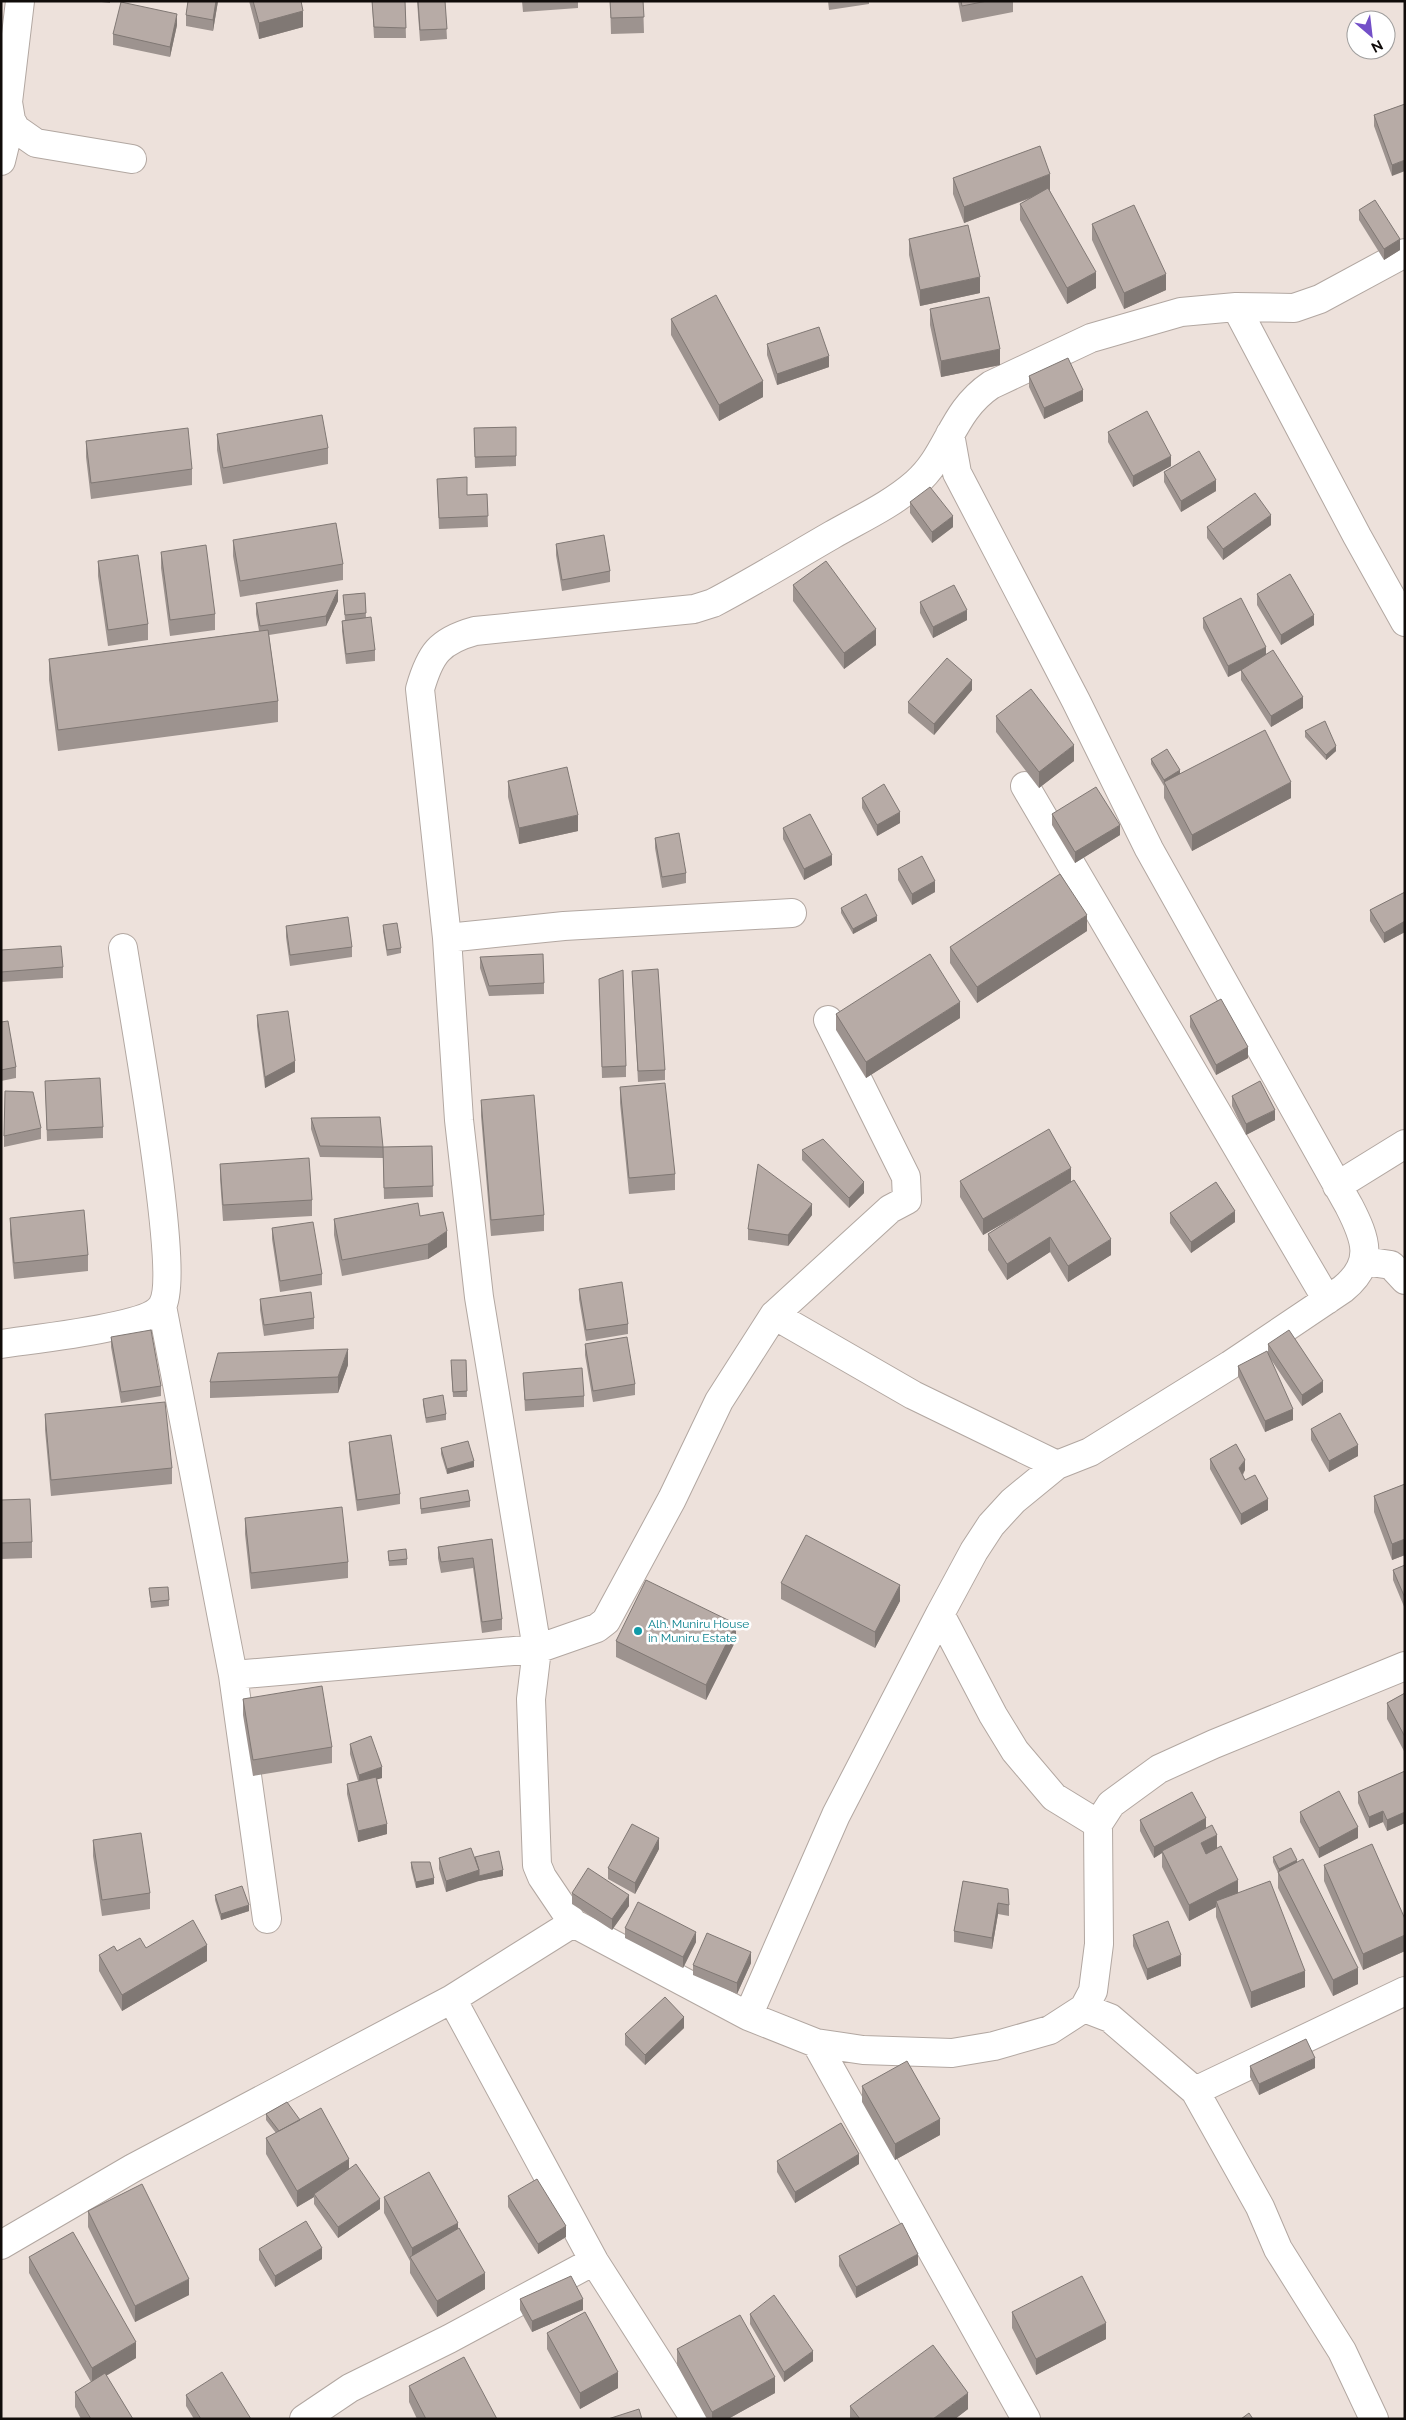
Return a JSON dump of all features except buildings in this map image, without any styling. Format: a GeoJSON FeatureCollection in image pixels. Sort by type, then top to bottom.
{"type":"FeatureCollection","features":[{"type":"Feature","properties":{"kind":"street"},"geometry":{"type":"LineString","coordinates":[[1,161],[10,120],[8,102],[20,1]]}},
{"type":"Feature","properties":{"kind":"street"},"geometry":{"type":"LineString","coordinates":[[10,120],[23,135],[36,143],[132,159]]}},
{"type":"Feature","properties":{"kind":"street"},"geometry":{"type":"LineString","coordinates":[[1405,252],[1320,299],[1294,308],[1236,308],[1180,312],[1091,338],[991,385],[976,395],[964,409],[927,472],[915,484],[885,505],[712,603],[694,609],[475,631],[454,637],[436,651],[426,665],[420,690],[448,938],[459,1120],[479,1297],[537,1648],[532,1700],[537,1865],[542,1877],[573,1923],[748,2016],[816,2043],[863,2050],[952,2053],[994,2046],[1050,2030],[1084,2008],[1093,1991],[1099,1944],[1098,1824],[1111,1804],[1159,1770],[1214,1744],[1405,1666]]}},
{"type":"Feature","properties":{"kind":"street"},"geometry":{"type":"LineString","coordinates":[[1236,308],[1352,527],[1405,622]]}},
{"type":"Feature","properties":{"kind":"street"},"geometry":{"type":"LineString","coordinates":[[748,2016],[836,1815],[940,1614],[974,1551],[991,1525],[1012,1502],[1057,1465],[1090,1452],[1230,1365],[1357,1278],[1364,1261],[1365,1244],[1359,1225],[1149,849],[1076,701],[957,473],[950,434]]}},
{"type":"Feature","properties":{"kind":"street"},"geometry":{"type":"LineString","coordinates":[[927,472],[957,473]]}},
{"type":"Feature","properties":{"kind":"street"},"geometry":{"type":"LineString","coordinates":[[1025,786],[1327,1300]]}},
{"type":"Feature","properties":{"kind":"street"},"geometry":{"type":"LineString","coordinates":[[448,938],[564,926],[792,913]]}},
{"type":"Feature","properties":{"kind":"street"},"geometry":{"type":"LineString","coordinates":[[123,948],[164,1213],[166,1288],[162,1306],[233,1675],[267,1919]]}},
{"type":"Feature","properties":{"kind":"street"},"geometry":{"type":"LineString","coordinates":[[233,1675],[537,1648],[597,1628],[606,1621],[672,1499],[719,1401],[774,1315],[890,1209],[907,1200],[906,1177],[828,1020]]}},
{"type":"Feature","properties":{"kind":"street"},"geometry":{"type":"LineString","coordinates":[[1337,1186],[1405,1144]]}},
{"type":"Feature","properties":{"kind":"street"},"geometry":{"type":"LineString","coordinates":[[1364,1261],[1391,1265],[1405,1280]]}},
{"type":"Feature","properties":{"kind":"street"},"geometry":{"type":"LineString","coordinates":[[1,1344],[129,1323],[151,1315],[162,1306]]}},
{"type":"Feature","properties":{"kind":"street"},"geometry":{"type":"LineString","coordinates":[[774,1315],[913,1395],[1057,1465]]}},
{"type":"Feature","properties":{"kind":"street"},"geometry":{"type":"LineString","coordinates":[[940,1614],[993,1716],[1015,1751],[1054,1797],[1098,1824]]}},
{"type":"Feature","properties":{"kind":"street"},"geometry":{"type":"LineString","coordinates":[[1,2245],[133,2168],[452,1999],[573,1923]]}},
{"type":"Feature","properties":{"kind":"street"},"geometry":{"type":"LineString","coordinates":[[1195,2091],[1405,1991]]}},
{"type":"Feature","properties":{"kind":"street"},"geometry":{"type":"LineString","coordinates":[[452,1999],[594,2261],[695,2419]]}},
{"type":"Feature","properties":{"kind":"street"},"geometry":{"type":"LineString","coordinates":[[1084,2008],[1110,2018],[1195,2091],[1260,2207],[1278,2249],[1342,2351],[1374,2419]]}},
{"type":"Feature","properties":{"kind":"street"},"geometry":{"type":"LineString","coordinates":[[816,2043],[1026,2419]]}},
{"type":"Feature","properties":{"kind":"street"},"geometry":{"type":"LineString","coordinates":[[304,2419],[350,2388],[449,2339],[594,2261]]}},
{"type":"Feature","properties":{"kind":"place","name":"Alh. Muniru House in Muniru Estate"},"geometry":{"type":"Point","coordinates":[638,1631]}}]}
